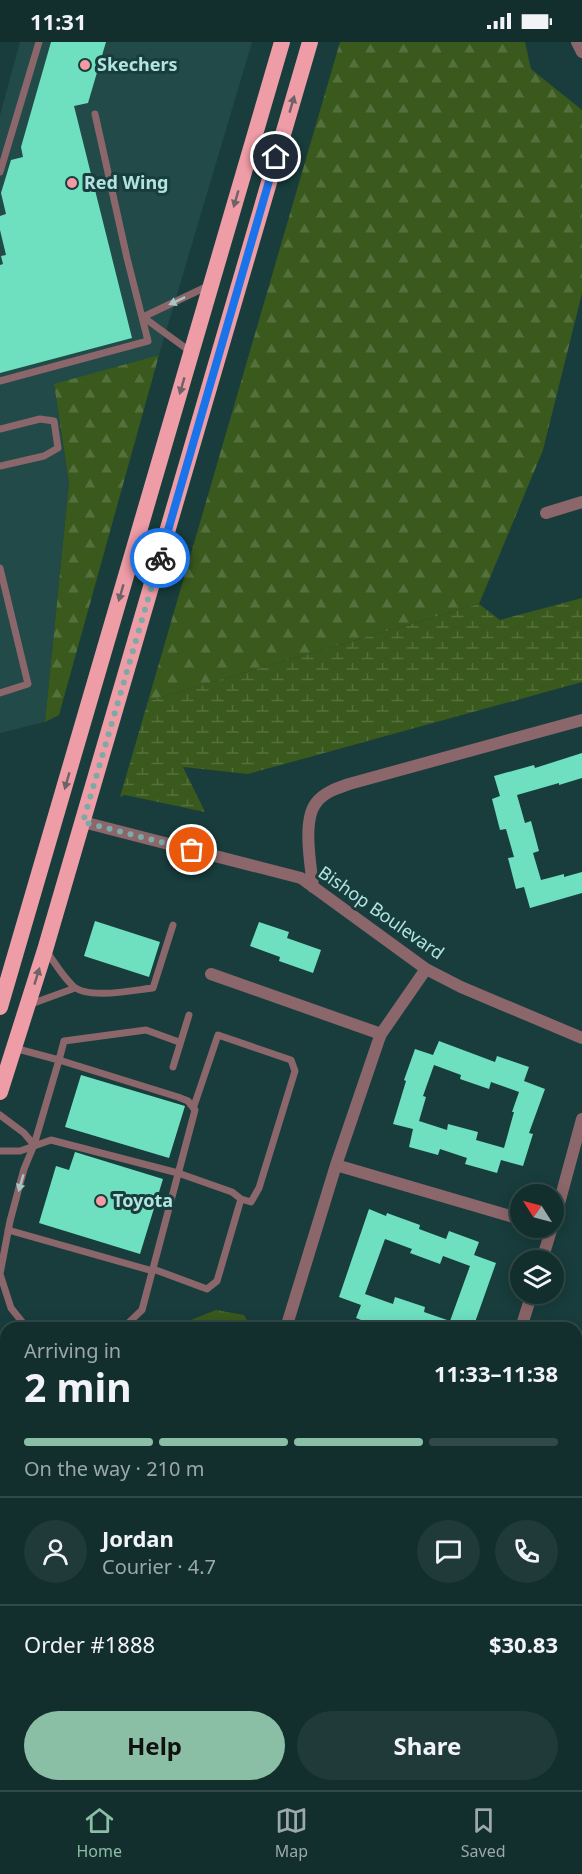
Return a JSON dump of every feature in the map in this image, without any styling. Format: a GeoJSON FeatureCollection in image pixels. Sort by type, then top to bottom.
{"type":"FeatureCollection","features":[{"type":"Feature","properties":{"kind":"highway"},"geometry":{"type":"LineString","coordinates":[[0,1007],[282,42]]}},
{"type":"Feature","properties":{"kind":"highway"},"geometry":{"type":"LineString","coordinates":[[0,1092],[83,822],[310,42]]}},
{"type":"Feature","properties":{"kind":"street"},"geometry":{"type":"LineString","coordinates":[[577,42],[582,52]]}},
{"type":"Feature","properties":{"kind":"street"},"geometry":{"type":"LineString","coordinates":[[546,513],[582,502]]}},
{"type":"Feature","properties":{"kind":"street"},"geometry":{"type":"LineString","coordinates":[[313,887],[309,824],[314,806],[321,797],[349,784],[582,720]]}},
{"type":"Feature","properties":{"kind":"street","name":"Bishop Boulevard"},"geometry":{"type":"LineString","coordinates":[[83,822],[301,878],[426,969],[461,987],[582,1038]]}},
{"type":"Feature","properties":{"kind":"street"},"geometry":{"type":"LineString","coordinates":[[288,1322],[336,1165],[381,1034],[426,969]]}},
{"type":"Feature","properties":{"kind":"street"},"geometry":{"type":"LineString","coordinates":[[211,974],[381,1034]]}},
{"type":"Feature","properties":{"kind":"street"},"geometry":{"type":"LineString","coordinates":[[563,1184],[582,1119]]}},
{"type":"Feature","properties":{"kind":"street"},"geometry":{"type":"LineString","coordinates":[[336,1165],[510,1217]]}},
{"type":"Feature","properties":{"kind":"street"},"geometry":{"type":"LineString","coordinates":[[523,1322],[529,1304]]}},
{"type":"Feature","properties":{"kind":"lane"},"geometry":{"type":"LineString","coordinates":[[0,172],[39,42]]}},
{"type":"Feature","properties":{"kind":"lane"},"geometry":{"type":"LineString","coordinates":[[0,381],[148,341],[95,114]]}},
{"type":"Feature","properties":{"kind":"lane"},"geometry":{"type":"LineString","coordinates":[[142,317],[211,285]]}},
{"type":"Feature","properties":{"kind":"lane"},"geometry":{"type":"LineString","coordinates":[[142,317],[192,352]]}},
{"type":"Feature","properties":{"kind":"lane"},"geometry":{"type":"LineString","coordinates":[[0,429],[40,419],[54,421],[58,448],[44,456],[0,466]]}},
{"type":"Feature","properties":{"kind":"lane"},"geometry":{"type":"LineString","coordinates":[[0,568],[28,684],[0,693]]}},
{"type":"Feature","properties":{"kind":"lane"},"geometry":{"type":"LineString","coordinates":[[45,950],[75,988],[90,993],[153,988],[173,925]]}},
{"type":"Feature","properties":{"kind":"lane"},"geometry":{"type":"LineString","coordinates":[[28,1004],[75,988]]}},
{"type":"Feature","properties":{"kind":"lane"},"geometry":{"type":"LineString","coordinates":[[173,1067],[189,1015]]}},
{"type":"Feature","properties":{"kind":"lane"},"geometry":{"type":"LineString","coordinates":[[22,1322],[11,1308],[0,1274],[10,1221],[24,1169],[34,1145],[64,1041],[146,1030],[179,1042]]}},
{"type":"Feature","properties":{"kind":"lane"},"geometry":{"type":"LineString","coordinates":[[0,1151],[20,1151],[51,1140],[178,1173],[232,1192],[241,1199],[251,1202],[259,1188],[295,1071],[291,1059],[218,1035],[194,1106],[195,1110],[178,1173],[153,1270],[142,1310],[129,1322]]}},
{"type":"Feature","properties":{"kind":"lane"},"geometry":{"type":"LineString","coordinates":[[14,1048],[178,1097],[194,1106]]}},
{"type":"Feature","properties":{"kind":"lane"},"geometry":{"type":"LineString","coordinates":[[0,1115],[24,1133],[34,1145]]}},
{"type":"Feature","properties":{"kind":"lane"},"geometry":{"type":"LineString","coordinates":[[8,1230],[153,1270],[207,1289],[217,1281],[241,1199]]}},
{"type":"Feature","properties":{"kind":"shaded area"},"geometry":{"type":"Polygon","coordinates":[[[20,42],[252,42],[159,355],[54,385],[69,483],[45,722],[0,733],[0,115],[20,42]]]}},
{"type":"Feature","properties":{"kind":"green space"},"geometry":{"type":"Polygon","coordinates":[[[340,42],[525,42],[531,69],[582,110],[582,293],[543,450],[479,604],[148,701],[340,42]]]}},
{"type":"Feature","properties":{"kind":"green space"},"geometry":{"type":"Polygon","coordinates":[[[159,355],[59,715],[45,722],[69,483],[54,384],[159,355]]]}},
{"type":"Feature","properties":{"kind":"green space"},"geometry":{"type":"Polygon","coordinates":[[[582,598],[582,682],[248,774],[183,767],[205,812],[125,795],[120,797],[148,701],[479,604],[500,620],[582,598]]]}},
{"type":"Feature","properties":{"kind":"green space"},"geometry":{"type":"Polygon","coordinates":[[[216,1310],[244,1315],[248,1322],[186,1322],[216,1310]]]}},
{"type":"Feature","properties":{"kind":"building"},"geometry":{"type":"Polygon","coordinates":[[[51,42],[106,42],[88,103],[74,106],[132,338],[0,373],[0,265],[3,264],[1,256],[6,255],[0,230],[0,216],[6,214],[1,193],[11,160],[23,157],[21,147],[51,42]]]}},
{"type":"Feature","properties":{"kind":"building"},"geometry":{"type":"Polygon","coordinates":[[[582,753],[582,778],[517,795],[525,823],[531,821],[539,851],[533,853],[541,880],[582,872],[582,893],[530,908],[524,887],[516,889],[508,858],[514,857],[506,829],[500,830],[492,799],[500,796],[494,776],[534,765],[535,768],[582,753]]]}},
{"type":"Feature","properties":{"kind":"building"},"geometry":{"type":"Polygon","coordinates":[[[95,921],[160,942],[149,977],[84,956],[95,921]]]}},
{"type":"Feature","properties":{"kind":"building"},"geometry":{"type":"Polygon","coordinates":[[[259,922],[289,932],[287,938],[321,950],[313,973],[279,961],[280,957],[250,946],[259,922]]]}},
{"type":"Feature","properties":{"kind":"building"},"geometry":{"type":"Polygon","coordinates":[[[439,1041],[495,1062],[497,1056],[529,1067],[524,1081],[545,1089],[529,1133],[533,1134],[523,1166],[501,1160],[497,1173],[465,1164],[467,1158],[440,1149],[438,1155],[409,1147],[413,1129],[393,1124],[406,1081],[404,1080],[415,1049],[433,1055],[439,1041]],[[434,1065],[423,1096],[426,1097],[419,1121],[447,1130],[448,1124],[478,1132],[476,1140],[504,1148],[519,1092],[491,1082],[489,1089],[460,1079],[461,1075],[434,1065]]]}},
{"type":"Feature","properties":{"kind":"building","name":"Toyota"},"geometry":{"type":"Polygon","coordinates":[[[81,1075],[185,1106],[169,1158],[65,1127],[81,1075]]]}},
{"type":"Feature","properties":{"kind":"building","name":"Toyota"},"geometry":{"type":"Polygon","coordinates":[[[75,1152],[163,1179],[140,1254],[39,1223],[56,1166],[69,1170],[75,1152]]]}},
{"type":"Feature","properties":{"kind":"building"},"geometry":{"type":"Polygon","coordinates":[[[369,1209],[420,1225],[419,1229],[446,1239],[449,1231],[479,1242],[474,1255],[496,1263],[475,1322],[366,1322],[356,1318],[361,1305],[339,1297],[369,1209]],[[385,1239],[365,1294],[393,1304],[395,1297],[425,1307],[424,1312],[450,1321],[470,1266],[443,1256],[440,1264],[410,1253],[412,1249],[385,1239]]]}},
{"type":"Feature","properties":{"kind":"way so far"},"geometry":{"type":"LineString","coordinates":[[160,558],[83,822],[192,850]]}},
{"type":"Feature","properties":{"kind":"place","name":"Skechers"},"geometry":{"type":"Point","coordinates":[85,65]}},
{"type":"Feature","properties":{"kind":"place","name":"Red Wing"},"geometry":{"type":"Point","coordinates":[72,183]}},
{"type":"Feature","properties":{"kind":"place","name":"Toyota"},"geometry":{"type":"Point","coordinates":[101,1201]}},
{"type":"Feature","properties":{"kind":"route"},"geometry":{"type":"LineString","coordinates":[[160,558],[276,157]]}}]}
